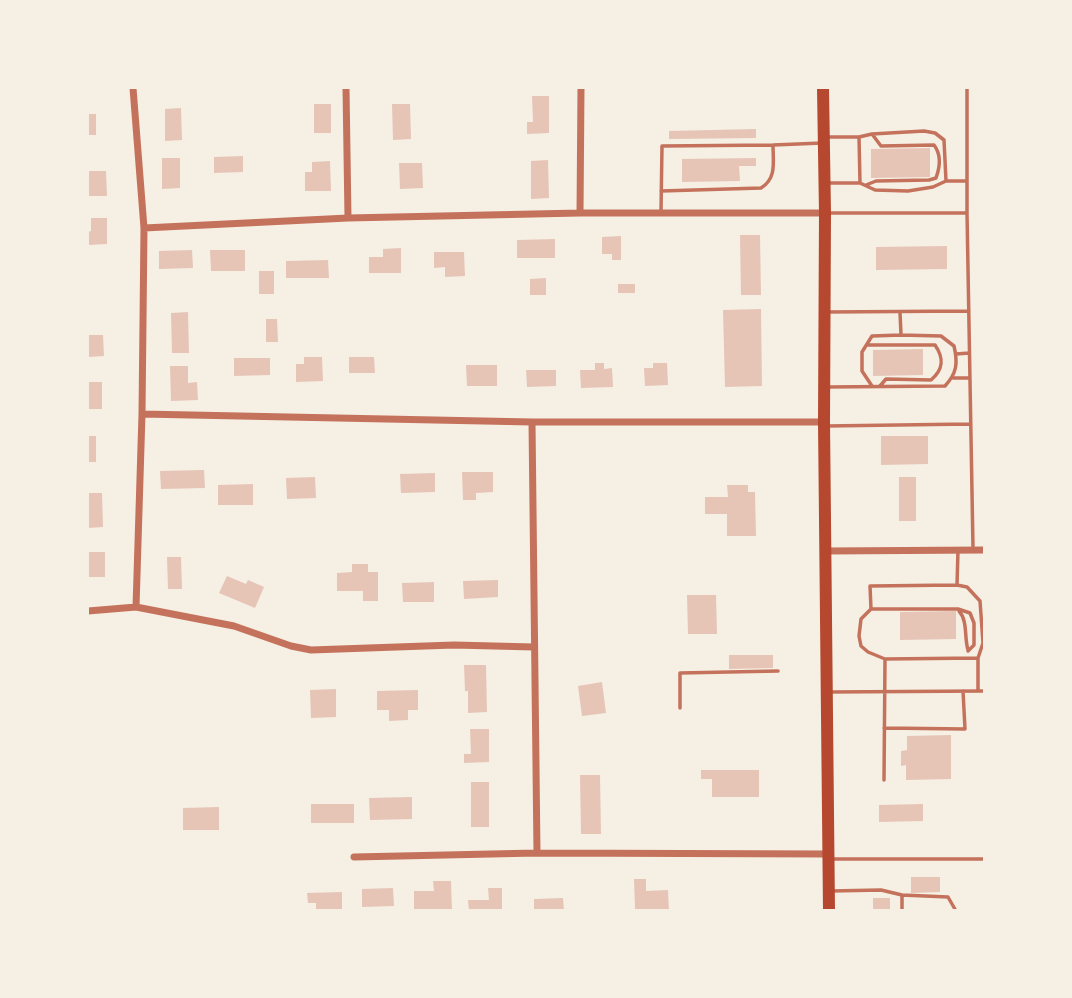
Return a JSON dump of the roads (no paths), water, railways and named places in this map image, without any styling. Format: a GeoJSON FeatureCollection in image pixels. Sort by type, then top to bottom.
{"type":"FeatureCollection","features":[{"type":"Feature","properties":{"kind":"main road"},"geometry":{"type":"LineString","coordinates":[[823,88],[829,911]]}},
{"type":"Feature","properties":{"kind":"street"},"geometry":{"type":"LineString","coordinates":[[133,88],[145,228],[136,607]]}},
{"type":"Feature","properties":{"kind":"street"},"geometry":{"type":"LineString","coordinates":[[346,88],[348,218]]}},
{"type":"Feature","properties":{"kind":"street"},"geometry":{"type":"LineString","coordinates":[[580,213],[581,88]]}},
{"type":"Feature","properties":{"kind":"street"},"geometry":{"type":"LineString","coordinates":[[145,228],[348,218],[580,213],[825,213]]}},
{"type":"Feature","properties":{"kind":"street"},"geometry":{"type":"LineString","coordinates":[[142,414],[532,422],[824,424]]}},
{"type":"Feature","properties":{"kind":"street"},"geometry":{"type":"LineString","coordinates":[[532,422],[537,853]]}},
{"type":"Feature","properties":{"kind":"street"},"geometry":{"type":"LineString","coordinates":[[826,551],[985,550]]}},
{"type":"Feature","properties":{"kind":"street"},"geometry":{"type":"LineString","coordinates":[[88,611],[136,607],[234,626],[291,646],[312,650],[454,645],[534,647]]}},
{"type":"Feature","properties":{"kind":"street"},"geometry":{"type":"LineString","coordinates":[[354,857],[537,853],[828,856]]}},
{"type":"Feature","properties":{"kind":"lane"},"geometry":{"type":"LineString","coordinates":[[967,88],[973,550]]}},
{"type":"Feature","properties":{"kind":"lane"},"geometry":{"type":"LineString","coordinates":[[662,213],[662,146],[773,145],[924,131],[935,133],[944,140],[946,181]]}},
{"type":"Feature","properties":{"kind":"lane"},"geometry":{"type":"LineString","coordinates":[[866,185],[876,181],[929,180],[936,178],[939,169],[938,150],[933,145],[881,146],[872,134]]}},
{"type":"Feature","properties":{"kind":"lane"},"geometry":{"type":"LineString","coordinates":[[859,137],[860,183]]}},
{"type":"Feature","properties":{"kind":"lane"},"geometry":{"type":"LineString","coordinates":[[662,191],[761,188],[771,180],[773,145]]}},
{"type":"Feature","properties":{"kind":"lane"},"geometry":{"type":"LineString","coordinates":[[824,183],[860,183],[875,190],[908,191],[933,187],[946,181],[967,181]]}},
{"type":"Feature","properties":{"kind":"lane"},"geometry":{"type":"LineString","coordinates":[[825,213],[967,213]]}},
{"type":"Feature","properties":{"kind":"lane"},"geometry":{"type":"LineString","coordinates":[[824,312],[969,311]]}},
{"type":"Feature","properties":{"kind":"lane"},"geometry":{"type":"LineString","coordinates":[[900,312],[901,335]]}},
{"type":"Feature","properties":{"kind":"lane"},"geometry":{"type":"LineString","coordinates":[[824,387],[945,386],[953,378],[957,363],[954,346],[941,336],[872,336],[862,352],[862,371],[872,386]]}},
{"type":"Feature","properties":{"kind":"lane"},"geometry":{"type":"LineString","coordinates":[[866,345],[935,345],[941,354],[942,363],[931,380],[886,379],[880,387]]}},
{"type":"Feature","properties":{"kind":"lane"},"geometry":{"type":"LineString","coordinates":[[956,354],[969,353]]}},
{"type":"Feature","properties":{"kind":"lane"},"geometry":{"type":"LineString","coordinates":[[953,378],[970,378]]}},
{"type":"Feature","properties":{"kind":"lane"},"geometry":{"type":"LineString","coordinates":[[824,424],[970,424]]}},
{"type":"Feature","properties":{"kind":"lane"},"geometry":{"type":"LineString","coordinates":[[957,550],[957,585]]}},
{"type":"Feature","properties":{"kind":"lane"},"geometry":{"type":"LineString","coordinates":[[871,609],[870,586],[967,587],[980,601],[983,643],[978,658],[978,691]]}},
{"type":"Feature","properties":{"kind":"lane"},"geometry":{"type":"LineString","coordinates":[[968,651],[974,645],[974,623],[970,613],[958,609],[871,609],[861,619],[861,646],[885,659],[978,658]]}},
{"type":"Feature","properties":{"kind":"lane"},"geometry":{"type":"LineString","coordinates":[[958,609],[965,617],[967,658]]}},
{"type":"Feature","properties":{"kind":"lane"},"geometry":{"type":"LineString","coordinates":[[884,780],[885,659]]}},
{"type":"Feature","properties":{"kind":"lane"},"geometry":{"type":"LineString","coordinates":[[680,708],[680,673],[778,671]]}},
{"type":"Feature","properties":{"kind":"lane"},"geometry":{"type":"LineString","coordinates":[[884,728],[965,729],[963,691]]}},
{"type":"Feature","properties":{"kind":"lane"},"geometry":{"type":"LineString","coordinates":[[827,692],[985,691]]}},
{"type":"Feature","properties":{"kind":"lane"},"geometry":{"type":"LineString","coordinates":[[828,856],[985,859]]}},
{"type":"Feature","properties":{"kind":"lane"},"geometry":{"type":"LineString","coordinates":[[828,891],[881,890],[902,895],[948,897],[956,911]]}},
{"type":"Feature","properties":{"kind":"lane"},"geometry":{"type":"LineString","coordinates":[[902,895],[902,911]]}}]}
